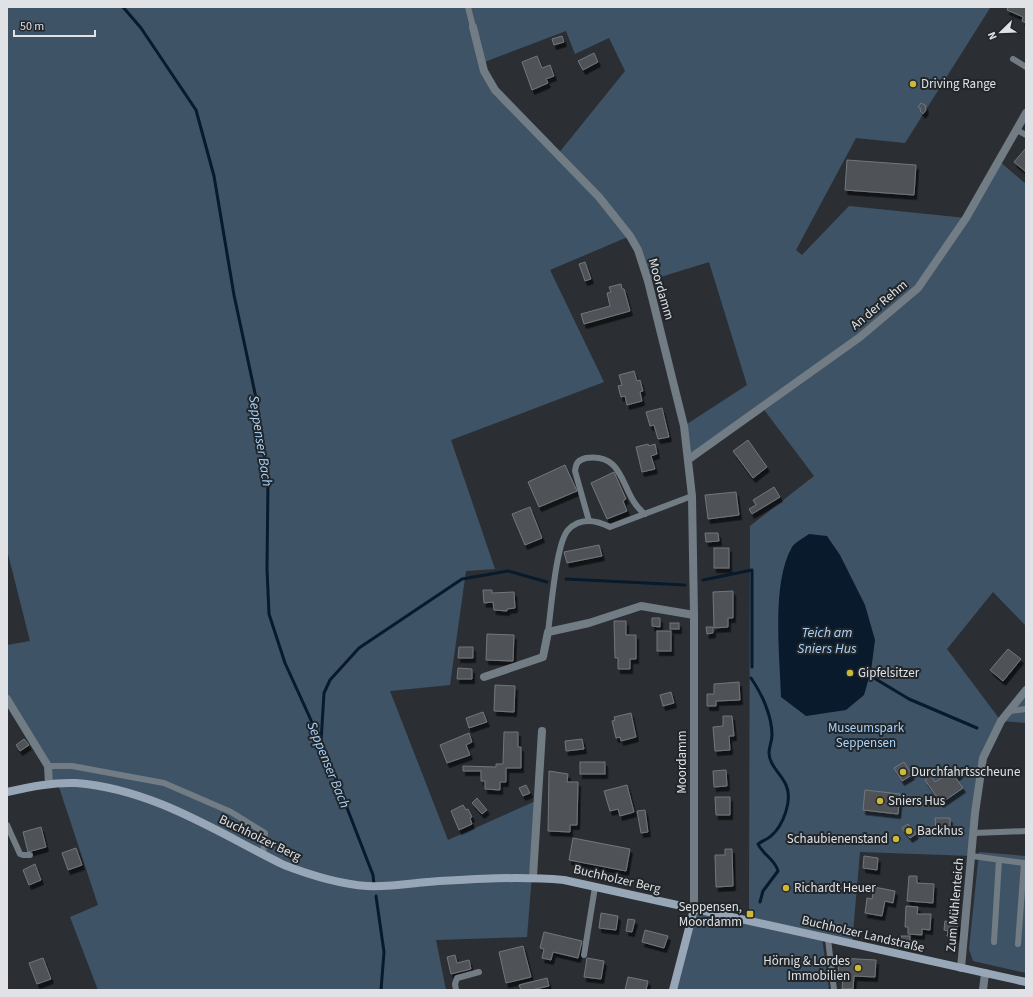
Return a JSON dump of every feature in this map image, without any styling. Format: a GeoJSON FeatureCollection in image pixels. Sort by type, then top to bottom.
{"type":"FeatureCollection","features":[{"type":"Feature","properties":{"kind":"main road","name":"Buchholzer Berg"},"geometry":{"type":"LineString","coordinates":[[7,792],[49,784],[75,783],[132,794],[176,809],[263,854],[303,872],[365,886],[533,877],[564,880],[694,909]]}},
{"type":"Feature","properties":{"kind":"main road","name":"Buchholzer Landstraße"},"geometry":{"type":"LineString","coordinates":[[694,909],[1026,982]]}},
{"type":"Feature","properties":{"kind":"main road"},"geometry":{"type":"LineString","coordinates":[[673,990],[694,909]]}},
{"type":"Feature","properties":{"kind":"street","name":"Moordamm"},"geometry":{"type":"LineString","coordinates":[[473,27],[484,71],[495,90],[599,197],[630,236],[638,250],[648,281],[684,426],[689,459],[692,496],[694,615],[694,909]]}},
{"type":"Feature","properties":{"kind":"street","name":"An der Rehm"},"geometry":{"type":"LineString","coordinates":[[689,459],[860,337],[918,288],[966,218],[1026,113]]}},
{"type":"Feature","properties":{"kind":"street"},"geometry":{"type":"LineString","coordinates":[[484,677],[543,658],[548,632],[589,623],[641,606],[694,615]]}},
{"type":"Feature","properties":{"kind":"street","name":"Zum Mühlenteich"},"geometry":{"type":"LineString","coordinates":[[961,968],[983,758],[1001,721],[1026,690]]}},
{"type":"Feature","properties":{"kind":"street"},"geometry":{"type":"LineString","coordinates":[[7,699],[48,766],[49,784]]}},
{"type":"Feature","properties":{"kind":"street"},"geometry":{"type":"LineString","coordinates":[[533,877],[542,730]]}},
{"type":"Feature","properties":{"kind":"street"},"geometry":{"type":"LineString","coordinates":[[983,990],[984,973]]}},
{"type":"Feature","properties":{"kind":"lane"},"geometry":{"type":"LineString","coordinates":[[468,7],[473,27]]}},
{"type":"Feature","properties":{"kind":"lane"},"geometry":{"type":"LineString","coordinates":[[1013,59],[1026,67]]}},
{"type":"Feature","properties":{"kind":"lane"},"geometry":{"type":"LineString","coordinates":[[1017,130],[1026,135]]}},
{"type":"Feature","properties":{"kind":"lane"},"geometry":{"type":"LineString","coordinates":[[589,521],[575,471],[578,461],[593,457],[608,461],[618,469],[634,504],[645,514]]}},
{"type":"Feature","properties":{"kind":"lane"},"geometry":{"type":"LineString","coordinates":[[548,632],[561,543],[568,530],[581,522],[596,520],[610,527],[692,496]]}},
{"type":"Feature","properties":{"kind":"lane"},"geometry":{"type":"LineString","coordinates":[[1010,711],[1026,709]]}},
{"type":"Feature","properties":{"kind":"lane"},"geometry":{"type":"LineString","coordinates":[[48,766],[72,766],[164,783],[231,812],[265,832],[263,854]]}},
{"type":"Feature","properties":{"kind":"lane"},"geometry":{"type":"LineString","coordinates":[[7,825],[20,854],[30,855]]}},
{"type":"Feature","properties":{"kind":"lane"},"geometry":{"type":"LineString","coordinates":[[974,833],[1026,831]]}},
{"type":"Feature","properties":{"kind":"lane"},"geometry":{"type":"LineString","coordinates":[[972,856],[1024,863],[1018,944]]}},
{"type":"Feature","properties":{"kind":"lane"},"geometry":{"type":"LineString","coordinates":[[994,942],[999,860]]}},
{"type":"Feature","properties":{"kind":"lane"},"geometry":{"type":"LineString","coordinates":[[584,955],[595,887]]}},
{"type":"Feature","properties":{"kind":"lane"},"geometry":{"type":"LineString","coordinates":[[828,938],[834,990]]}},
{"type":"Feature","properties":{"kind":"lane"},"geometry":{"type":"LineString","coordinates":[[456,990],[455,980],[457,978],[479,972]]}},
{"type":"Feature","properties":{"kind":"green space","name":"Museumspark Seppensen"},"geometry":{"type":"Polygon","coordinates":[[[7,7],[994,7],[990,8],[905,143],[856,138],[796,250],[802,255],[849,206],[966,218],[999,161],[1026,184],[1026,626],[993,592],[947,649],[1001,721],[983,758],[972,856],[860,852],[852,944],[822,937],[829,990],[673,990],[694,909],[749,920],[750,526],[814,476],[762,407],[689,459],[684,426],[747,385],[709,262],[648,281],[630,236],[550,270],[604,382],[451,440],[495,569],[466,571],[450,685],[390,691],[448,840],[538,800],[527,937],[436,940],[446,990],[98,990],[70,917],[98,905],[58,784],[49,784],[48,766],[7,699],[7,645],[30,641],[7,550],[7,7]],[[566,31],[482,63],[495,90],[558,154],[625,71],[609,38],[575,54],[566,31]]]}},
{"type":"Feature","properties":{"kind":"green space"},"geometry":{"type":"Polygon","coordinates":[[[1026,690],[1026,723],[1001,721],[1026,690]]]}},
{"type":"Feature","properties":{"kind":"green space"},"geometry":{"type":"Polygon","coordinates":[[[979,852],[1026,856],[1026,973],[973,961],[969,949],[979,852]]]}},
{"type":"Feature","properties":{"kind":"water","name":"Teich am Sniers Hus"},"geometry":{"type":"Polygon","coordinates":[[[809,534],[827,536],[840,555],[865,605],[875,640],[871,671],[864,695],[846,710],[806,716],[781,697],[778,620],[781,580],[785,562],[793,545],[809,534]]]}},
{"type":"Feature","properties":{"kind":"building"},"geometry":{"type":"Polygon","coordinates":[[[1008,7],[1026,7],[1026,23],[1022,21],[1023,17],[1007,10],[1008,7]]]}},
{"type":"Feature","properties":{"kind":"building"},"geometry":{"type":"Polygon","coordinates":[[[562,36],[564,42],[554,45],[552,39],[562,36]]]}},
{"type":"Feature","properties":{"kind":"building"},"geometry":{"type":"Polygon","coordinates":[[[594,53],[598,62],[583,70],[578,61],[594,53]]]}},
{"type":"Feature","properties":{"kind":"building"},"geometry":{"type":"Polygon","coordinates":[[[537,56],[542,68],[550,65],[554,76],[546,79],[548,83],[532,90],[522,62],[537,56]]]}},
{"type":"Feature","properties":{"kind":"building"},"geometry":{"type":"Polygon","coordinates":[[[921,103],[925,105],[926,110],[923,114],[920,111],[921,109],[918,107],[921,103]]]}},
{"type":"Feature","properties":{"kind":"building"},"geometry":{"type":"Polygon","coordinates":[[[1026,148],[1026,172],[1014,162],[1026,148]]]}},
{"type":"Feature","properties":{"kind":"building"},"geometry":{"type":"Polygon","coordinates":[[[847,160],[916,165],[914,195],[845,190],[847,160]]]}},
{"type":"Feature","properties":{"kind":"building"},"geometry":{"type":"Polygon","coordinates":[[[585,262],[591,279],[585,281],[579,264],[585,262]]]}},
{"type":"Feature","properties":{"kind":"building"},"geometry":{"type":"Polygon","coordinates":[[[621,284],[622,289],[624,289],[630,311],[584,324],[581,314],[610,306],[607,293],[611,292],[609,287],[621,284]]]}},
{"type":"Feature","properties":{"kind":"building"},"geometry":{"type":"Polygon","coordinates":[[[634,371],[637,381],[640,380],[643,391],[640,392],[642,401],[627,405],[625,396],[621,397],[618,386],[622,385],[619,375],[634,371]]]}},
{"type":"Feature","properties":{"kind":"building"},"geometry":{"type":"Polygon","coordinates":[[[662,408],[669,437],[658,439],[654,425],[650,426],[646,412],[662,408]]]}},
{"type":"Feature","properties":{"kind":"building"},"geometry":{"type":"Polygon","coordinates":[[[748,440],[767,467],[753,478],[733,451],[748,440]]]}},
{"type":"Feature","properties":{"kind":"building"},"geometry":{"type":"Polygon","coordinates":[[[648,444],[649,446],[655,444],[657,454],[651,456],[655,469],[642,472],[636,447],[648,444]]]}},
{"type":"Feature","properties":{"kind":"building"},"geometry":{"type":"Polygon","coordinates":[[[565,465],[577,491],[539,507],[528,482],[565,465]]]}},
{"type":"Feature","properties":{"kind":"building"},"geometry":{"type":"Polygon","coordinates":[[[614,472],[626,499],[623,501],[627,511],[607,519],[591,483],[614,472]]]}},
{"type":"Feature","properties":{"kind":"building"},"geometry":{"type":"Polygon","coordinates":[[[774,487],[780,497],[752,514],[749,509],[756,505],[753,500],[774,487]]]}},
{"type":"Feature","properties":{"kind":"building"},"geometry":{"type":"Polygon","coordinates":[[[736,492],[739,515],[708,519],[705,495],[736,492]]]}},
{"type":"Feature","properties":{"kind":"building"},"geometry":{"type":"Polygon","coordinates":[[[530,507],[542,538],[525,545],[512,514],[530,507]]]}},
{"type":"Feature","properties":{"kind":"building"},"geometry":{"type":"Polygon","coordinates":[[[705,533],[718,533],[719,541],[706,542],[705,533]]]}},
{"type":"Feature","properties":{"kind":"building"},"geometry":{"type":"Polygon","coordinates":[[[599,545],[602,556],[567,563],[564,552],[599,545]]]}},
{"type":"Feature","properties":{"kind":"building"},"geometry":{"type":"Polygon","coordinates":[[[714,548],[729,548],[729,568],[714,568],[714,548]]]}},
{"type":"Feature","properties":{"kind":"building"},"geometry":{"type":"Polygon","coordinates":[[[483,590],[492,590],[492,593],[514,592],[515,608],[507,609],[507,611],[494,610],[493,602],[484,603],[483,590]]]}},
{"type":"Feature","properties":{"kind":"building"},"geometry":{"type":"Polygon","coordinates":[[[733,591],[733,618],[728,618],[728,627],[714,628],[713,592],[733,591]]]}},
{"type":"Feature","properties":{"kind":"building"},"geometry":{"type":"Polygon","coordinates":[[[652,618],[660,618],[660,627],[652,626],[652,618]]]}},
{"type":"Feature","properties":{"kind":"building"},"geometry":{"type":"Polygon","coordinates":[[[614,621],[626,621],[626,635],[636,635],[636,659],[630,659],[630,669],[618,669],[618,658],[615,658],[614,621]]]}},
{"type":"Feature","properties":{"kind":"building"},"geometry":{"type":"Polygon","coordinates":[[[670,623],[679,623],[679,629],[670,629],[670,623]]]}},
{"type":"Feature","properties":{"kind":"building"},"geometry":{"type":"Polygon","coordinates":[[[706,627],[713,627],[713,633],[707,634],[706,627]]]}},
{"type":"Feature","properties":{"kind":"building"},"geometry":{"type":"Polygon","coordinates":[[[657,631],[671,631],[671,651],[657,651],[657,631]]]}},
{"type":"Feature","properties":{"kind":"building"},"geometry":{"type":"Polygon","coordinates":[[[487,634],[514,635],[513,661],[486,660],[487,634]]]}},
{"type":"Feature","properties":{"kind":"building"},"geometry":{"type":"Polygon","coordinates":[[[459,647],[473,647],[473,658],[458,658],[459,647]]]}},
{"type":"Feature","properties":{"kind":"building"},"geometry":{"type":"Polygon","coordinates":[[[1008,649],[1021,659],[1003,681],[990,670],[1008,649]]]}},
{"type":"Feature","properties":{"kind":"building"},"geometry":{"type":"Polygon","coordinates":[[[458,668],[472,669],[472,679],[457,679],[458,668]]]}},
{"type":"Feature","properties":{"kind":"building"},"geometry":{"type":"Polygon","coordinates":[[[739,682],[740,700],[716,701],[716,706],[707,706],[707,694],[714,694],[714,684],[739,682]]]}},
{"type":"Feature","properties":{"kind":"building"},"geometry":{"type":"Polygon","coordinates":[[[495,685],[515,686],[514,712],[494,711],[495,685]]]}},
{"type":"Feature","properties":{"kind":"building"},"geometry":{"type":"Polygon","coordinates":[[[671,692],[674,703],[663,706],[660,695],[671,692]]]}},
{"type":"Feature","properties":{"kind":"building"},"geometry":{"type":"Polygon","coordinates":[[[483,712],[487,722],[469,728],[466,718],[483,712]]]}},
{"type":"Feature","properties":{"kind":"building"},"geometry":{"type":"Polygon","coordinates":[[[631,713],[636,737],[621,741],[620,737],[616,738],[612,721],[615,720],[614,717],[631,713]]]}},
{"type":"Feature","properties":{"kind":"building"},"geometry":{"type":"Polygon","coordinates":[[[723,716],[732,716],[734,736],[729,736],[730,750],[715,751],[713,727],[723,726],[723,716]]]}},
{"type":"Feature","properties":{"kind":"building"},"geometry":{"type":"Polygon","coordinates":[[[504,732],[518,732],[518,747],[521,747],[521,768],[506,768],[506,782],[500,782],[500,790],[485,789],[485,781],[481,781],[481,771],[463,771],[463,766],[496,767],[496,764],[503,764],[504,732]]]}},
{"type":"Feature","properties":{"kind":"building"},"geometry":{"type":"Polygon","coordinates":[[[469,733],[472,742],[466,745],[470,755],[447,763],[440,745],[469,733]]]}},
{"type":"Feature","properties":{"kind":"building"},"geometry":{"type":"Polygon","coordinates":[[[24,739],[29,745],[20,751],[16,745],[24,739]]]}},
{"type":"Feature","properties":{"kind":"building"},"geometry":{"type":"Polygon","coordinates":[[[582,739],[584,749],[566,751],[565,741],[582,739]]]}},
{"type":"Feature","properties":{"kind":"building"},"geometry":{"type":"Polygon","coordinates":[[[580,762],[605,762],[605,774],[580,774],[580,762]]]}},
{"type":"Feature","properties":{"kind":"building","name":"Durchfahrtsscheune"},"geometry":{"type":"Polygon","coordinates":[[[904,762],[912,775],[902,781],[894,768],[904,762]]]}},
{"type":"Feature","properties":{"kind":"building"},"geometry":{"type":"Polygon","coordinates":[[[956,769],[960,774],[955,777],[963,788],[941,803],[925,780],[931,775],[935,782],[956,769]]]}},
{"type":"Feature","properties":{"kind":"building"},"geometry":{"type":"Polygon","coordinates":[[[726,770],[727,786],[714,787],[713,771],[726,770]]]}},
{"type":"Feature","properties":{"kind":"building"},"geometry":{"type":"Polygon","coordinates":[[[549,771],[568,774],[567,782],[578,782],[577,825],[570,825],[570,832],[548,831],[549,771]]]}},
{"type":"Feature","properties":{"kind":"building"},"geometry":{"type":"Polygon","coordinates":[[[526,785],[530,793],[523,796],[519,788],[526,785]]]}},
{"type":"Feature","properties":{"kind":"building"},"geometry":{"type":"Polygon","coordinates":[[[627,785],[634,812],[620,816],[618,809],[610,811],[604,791],[627,785]]]}},
{"type":"Feature","properties":{"kind":"building","name":"Sniers Hus"},"geometry":{"type":"Polygon","coordinates":[[[865,790],[900,794],[898,814],[863,810],[865,790]]]}},
{"type":"Feature","properties":{"kind":"building"},"geometry":{"type":"Polygon","coordinates":[[[715,797],[730,797],[730,815],[716,815],[715,797]]]}},
{"type":"Feature","properties":{"kind":"building"},"geometry":{"type":"Polygon","coordinates":[[[477,798],[487,810],[482,814],[472,803],[477,798]]]}},
{"type":"Feature","properties":{"kind":"building"},"geometry":{"type":"Polygon","coordinates":[[[463,805],[466,810],[468,809],[472,817],[470,818],[472,824],[459,830],[451,811],[463,805]]]}},
{"type":"Feature","properties":{"kind":"building"},"geometry":{"type":"Polygon","coordinates":[[[645,810],[648,832],[641,833],[637,811],[645,810]]]}},
{"type":"Feature","properties":{"kind":"building"},"geometry":{"type":"Polygon","coordinates":[[[935,818],[950,818],[950,830],[936,830],[935,818]]]}},
{"type":"Feature","properties":{"kind":"building","name":"Backhus"},"geometry":{"type":"Polygon","coordinates":[[[908,824],[916,834],[910,838],[902,828],[908,824]]]}},
{"type":"Feature","properties":{"kind":"building"},"geometry":{"type":"Polygon","coordinates":[[[41,827],[46,847],[28,852],[23,832],[41,827]]]}},
{"type":"Feature","properties":{"kind":"building"},"geometry":{"type":"Polygon","coordinates":[[[573,838],[630,849],[626,871],[569,860],[573,838]]]}},
{"type":"Feature","properties":{"kind":"building"},"geometry":{"type":"Polygon","coordinates":[[[76,848],[82,865],[68,870],[62,853],[76,848]]]}},
{"type":"Feature","properties":{"kind":"building"},"geometry":{"type":"Polygon","coordinates":[[[725,849],[732,849],[733,886],[716,887],[715,855],[725,855],[725,849]]]}},
{"type":"Feature","properties":{"kind":"building"},"geometry":{"type":"Polygon","coordinates":[[[864,856],[878,858],[877,870],[863,868],[864,856]]]}},
{"type":"Feature","properties":{"kind":"building"},"geometry":{"type":"Polygon","coordinates":[[[35,864],[41,880],[29,885],[23,870],[35,864]]]}},
{"type":"Feature","properties":{"kind":"building"},"geometry":{"type":"Polygon","coordinates":[[[909,876],[917,876],[917,883],[934,884],[933,903],[907,901],[909,876]]]}},
{"type":"Feature","properties":{"kind":"building"},"geometry":{"type":"Polygon","coordinates":[[[874,887],[895,891],[893,903],[885,901],[882,916],[865,913],[867,898],[872,899],[874,887]]]}},
{"type":"Feature","properties":{"kind":"building"},"geometry":{"type":"Polygon","coordinates":[[[906,906],[918,907],[917,914],[931,914],[930,930],[922,929],[922,935],[908,934],[908,927],[905,927],[906,906]]]}},
{"type":"Feature","properties":{"kind":"building"},"geometry":{"type":"Polygon","coordinates":[[[601,913],[618,916],[616,930],[599,928],[601,913]]]}},
{"type":"Feature","properties":{"kind":"building"},"geometry":{"type":"Polygon","coordinates":[[[628,919],[635,920],[632,932],[626,931],[628,919]]]}},
{"type":"Feature","properties":{"kind":"building"},"geometry":{"type":"Polygon","coordinates":[[[945,921],[958,923],[956,937],[947,936],[948,931],[944,930],[945,921]]]}},
{"type":"Feature","properties":{"kind":"building"},"geometry":{"type":"Polygon","coordinates":[[[645,930],[668,936],[664,948],[642,942],[645,930]]]}},
{"type":"Feature","properties":{"kind":"building"},"geometry":{"type":"Polygon","coordinates":[[[544,932],[582,941],[578,958],[553,952],[551,960],[542,958],[544,949],[540,948],[544,932]]]}},
{"type":"Feature","properties":{"kind":"building"},"geometry":{"type":"Polygon","coordinates":[[[901,936],[910,936],[910,943],[901,943],[901,936]]]}},
{"type":"Feature","properties":{"kind":"building"},"geometry":{"type":"Polygon","coordinates":[[[523,946],[531,977],[506,983],[499,952],[523,946]]]}},
{"type":"Feature","properties":{"kind":"building"},"geometry":{"type":"Polygon","coordinates":[[[455,955],[457,963],[469,960],[471,969],[451,974],[447,957],[455,955]]]}},
{"type":"Feature","properties":{"kind":"building"},"geometry":{"type":"Polygon","coordinates":[[[43,958],[51,979],[37,984],[29,963],[43,958]]]}},
{"type":"Feature","properties":{"kind":"building"},"geometry":{"type":"Polygon","coordinates":[[[587,958],[604,961],[601,979],[584,977],[587,958]]]}},
{"type":"Feature","properties":{"kind":"building"},"geometry":{"type":"Polygon","coordinates":[[[839,958],[876,960],[875,977],[854,976],[853,989],[842,989],[843,976],[838,976],[839,958]]]}},
{"type":"Feature","properties":{"kind":"building"},"geometry":{"type":"Polygon","coordinates":[[[628,977],[648,981],[646,990],[625,990],[628,977]]]}},
{"type":"Feature","properties":{"kind":"building"},"geometry":{"type":"Polygon","coordinates":[[[547,978],[549,986],[531,990],[521,990],[519,985],[547,978]]]}},
{"type":"Feature","properties":{"kind":"waterway","name":"Seppenser Bach"},"geometry":{"type":"LineString","coordinates":[[123,7],[141,28],[196,110],[214,176],[234,295],[256,398],[268,481],[267,569],[269,614],[285,663],[325,751],[373,875],[374,884]]}},
{"type":"Feature","properties":{"kind":"waterway"},"geometry":{"type":"LineString","coordinates":[[703,580],[752,570],[752,667]]}},
{"type":"Feature","properties":{"kind":"waterway"},"geometry":{"type":"LineString","coordinates":[[321,742],[324,693],[330,680],[359,648],[462,579],[508,571],[547,582]]}},
{"type":"Feature","properties":{"kind":"waterway"},"geometry":{"type":"LineString","coordinates":[[566,579],[685,585]]}},
{"type":"Feature","properties":{"kind":"waterway"},"geometry":{"type":"LineString","coordinates":[[869,675],[909,699],[977,728]]}},
{"type":"Feature","properties":{"kind":"waterway"},"geometry":{"type":"LineString","coordinates":[[751,678],[762,698],[772,728],[772,740],[769,751],[771,762],[782,777],[788,791],[786,812],[783,819],[775,832],[770,837],[758,844],[774,863],[778,871],[763,891],[760,902]]}},
{"type":"Feature","properties":{"kind":"waterway","name":"Seppenser Bach"},"geometry":{"type":"LineString","coordinates":[[376,896],[384,952],[381,990]]}},
{"type":"Feature","properties":{"kind":"place","name":"Driving Range"},"geometry":{"type":"Point","coordinates":[913,84]}},
{"type":"Feature","properties":{"kind":"place","name":"Gipfelsitzer"},"geometry":{"type":"Point","coordinates":[850,673]}},
{"type":"Feature","properties":{"kind":"place","name":"Durchfahrtsscheune"},"geometry":{"type":"Point","coordinates":[903,772]}},
{"type":"Feature","properties":{"kind":"place","name":"Sniers Hus"},"geometry":{"type":"Point","coordinates":[880,801]}},
{"type":"Feature","properties":{"kind":"place","name":"Backhus"},"geometry":{"type":"Point","coordinates":[909,831]}},
{"type":"Feature","properties":{"kind":"place","name":"Schaubienenstand"},"geometry":{"type":"Point","coordinates":[896,839]}},
{"type":"Feature","properties":{"kind":"place","name":"Richardt Heuer"},"geometry":{"type":"Point","coordinates":[786,888]}},
{"type":"Feature","properties":{"kind":"place","name":"Seppensen, Moordamm"},"geometry":{"type":"Point","coordinates":[750,914]}},
{"type":"Feature","properties":{"kind":"place","name":"Hörnig & Lordes Immobilien"},"geometry":{"type":"Point","coordinates":[858,968]}}]}
